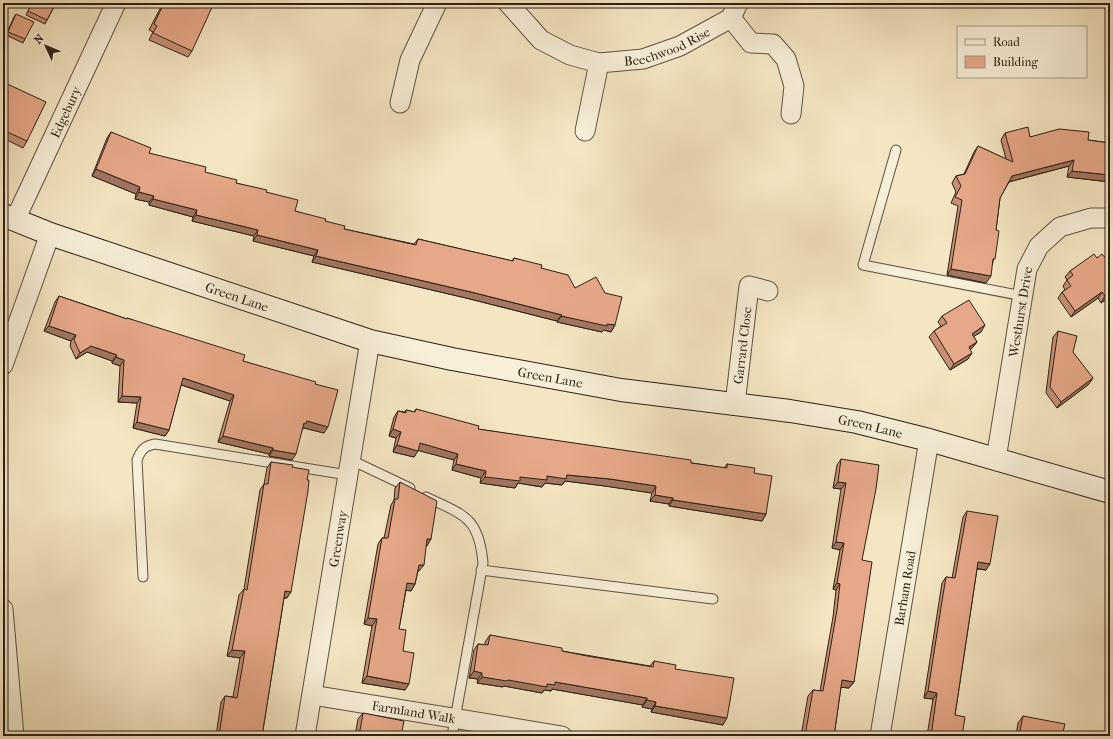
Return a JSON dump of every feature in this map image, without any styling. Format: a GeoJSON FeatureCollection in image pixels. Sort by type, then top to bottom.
{"type":"FeatureCollection","features":[{"type":"Feature","properties":{"kind":"main road","name":"Green Lane"},"geometry":{"type":"LineString","coordinates":[[9,218],[50,234],[370,341],[452,359],[621,390],[790,410],[858,422],[928,440],[1110,492]]}},
{"type":"Feature","properties":{"kind":"street","name":"Edgebury"},"geometry":{"type":"LineString","coordinates":[[9,218],[116,3]]}},
{"type":"Feature","properties":{"kind":"street"},"geometry":{"type":"LineString","coordinates":[[400,103],[410,60],[437,3]]}},
{"type":"Feature","properties":{"kind":"street","name":"Beechwood Rise"},"geometry":{"type":"LineString","coordinates":[[508,3],[541,40],[570,55],[599,63],[643,59],[680,46],[734,10],[751,43],[773,44],[786,59],[794,86],[791,114]]}},
{"type":"Feature","properties":{"kind":"street"},"geometry":{"type":"LineString","coordinates":[[585,131],[599,63]]}},
{"type":"Feature","properties":{"kind":"street","name":"Westhurst Drive"},"geometry":{"type":"LineString","coordinates":[[996,459],[1027,269],[1039,246],[1060,227],[1091,218],[1110,218]]}},
{"type":"Feature","properties":{"kind":"street"},"geometry":{"type":"LineString","coordinates":[[3,366],[50,234]]}},
{"type":"Feature","properties":{"kind":"street","name":"Garrard Close"},"geometry":{"type":"LineString","coordinates":[[735,404],[742,284],[768,291]]}},
{"type":"Feature","properties":{"kind":"street","name":"Greenway"},"geometry":{"type":"LineString","coordinates":[[305,736],[370,341]]}},
{"type":"Feature","properties":{"kind":"street","name":"Barham Road"},"geometry":{"type":"LineString","coordinates":[[880,736],[928,440]]}},
{"type":"Feature","properties":{"kind":"street"},"geometry":{"type":"LineString","coordinates":[[3,609],[14,736]]}},
{"type":"Feature","properties":{"kind":"street","name":"Farmland Walk"},"geometry":{"type":"LineString","coordinates":[[312,695],[453,727],[562,736]]}},
{"type":"Feature","properties":{"kind":"lane"},"geometry":{"type":"LineString","coordinates":[[896,150],[863,264],[1023,296]]}},
{"type":"Feature","properties":{"kind":"lane"},"geometry":{"type":"LineString","coordinates":[[143,577],[137,460],[141,451],[147,446],[155,444],[350,468],[460,513],[470,521],[482,546],[483,563],[453,727]]}},
{"type":"Feature","properties":{"kind":"lane"},"geometry":{"type":"LineString","coordinates":[[481,570],[713,599]]}},
{"type":"Feature","properties":{"kind":"building"},"geometry":{"type":"Polygon","coordinates":[[[32,3],[56,3],[47,20],[28,11],[32,3]]]}},
{"type":"Feature","properties":{"kind":"building"},"geometry":{"type":"Polygon","coordinates":[[[164,3],[214,3],[192,51],[153,33],[157,26],[154,24],[164,3]]]}},
{"type":"Feature","properties":{"kind":"building"},"geometry":{"type":"Polygon","coordinates":[[[16,14],[34,22],[25,39],[8,32],[16,14]]]}},
{"type":"Feature","properties":{"kind":"building"},"geometry":{"type":"Polygon","coordinates":[[[3,82],[46,102],[27,141],[3,130],[3,82]]]}},
{"type":"Feature","properties":{"kind":"building"},"geometry":{"type":"Polygon","coordinates":[[[1028,127],[1030,137],[1059,129],[1089,132],[1088,140],[1110,143],[1110,175],[1072,171],[1074,160],[1012,176],[1000,198],[996,230],[999,231],[991,276],[951,269],[962,200],[955,197],[961,186],[956,176],[965,174],[978,146],[1013,162],[1005,133],[1028,127]]]}},
{"type":"Feature","properties":{"kind":"building"},"geometry":{"type":"Polygon","coordinates":[[[111,132],[151,148],[149,153],[206,167],[205,172],[237,180],[236,183],[267,190],[266,192],[298,200],[295,211],[326,219],[325,221],[345,226],[344,229],[416,245],[418,239],[513,261],[514,258],[542,265],[541,268],[568,275],[575,288],[596,277],[605,293],[622,297],[615,325],[607,324],[607,326],[561,316],[562,315],[471,292],[316,256],[318,250],[257,235],[258,230],[196,215],[197,210],[153,199],[154,196],[139,192],[140,187],[96,169],[111,132]]]}},
{"type":"Feature","properties":{"kind":"building"},"geometry":{"type":"Polygon","coordinates":[[[1094,254],[1097,258],[1102,254],[1108,261],[1110,259],[1110,293],[1105,296],[1102,292],[1075,311],[1062,292],[1071,286],[1067,280],[1073,275],[1070,271],[1094,254]]]}},
{"type":"Feature","properties":{"kind":"building"},"geometry":{"type":"Polygon","coordinates":[[[3,272],[6,273],[3,280],[3,272]]]}},
{"type":"Feature","properties":{"kind":"building"},"geometry":{"type":"Polygon","coordinates":[[[59,296],[127,319],[245,355],[243,361],[316,382],[315,384],[338,390],[328,427],[307,421],[306,424],[304,423],[296,454],[273,450],[273,448],[223,436],[234,395],[183,378],[169,430],[137,422],[141,397],[122,396],[124,360],[116,357],[117,355],[91,346],[80,353],[74,340],[76,335],[49,326],[59,296]]]}},
{"type":"Feature","properties":{"kind":"building"},"geometry":{"type":"Polygon","coordinates":[[[969,300],[985,325],[972,334],[977,342],[969,347],[972,353],[954,364],[934,331],[947,323],[942,316],[969,300]]]}},
{"type":"Feature","properties":{"kind":"building"},"geometry":{"type":"Polygon","coordinates":[[[1058,331],[1077,336],[1073,352],[1093,378],[1061,402],[1050,387],[1058,331]]]}},
{"type":"Feature","properties":{"kind":"building"},"geometry":{"type":"Polygon","coordinates":[[[416,409],[479,426],[478,429],[691,460],[691,463],[727,468],[727,464],[755,468],[754,473],[772,476],[766,514],[673,500],[673,498],[655,495],[656,486],[610,479],[567,475],[566,479],[547,476],[547,480],[520,477],[520,481],[485,477],[486,471],[456,464],[458,454],[420,443],[418,451],[397,445],[401,432],[393,429],[398,411],[406,413],[406,410],[415,412],[416,409]]]}},
{"type":"Feature","properties":{"kind":"building"},"geometry":{"type":"Polygon","coordinates":[[[841,459],[879,465],[876,489],[862,560],[872,562],[854,682],[842,680],[834,736],[805,736],[813,690],[823,691],[837,610],[840,584],[837,583],[844,543],[836,542],[846,483],[838,482],[841,459]]]}},
{"type":"Feature","properties":{"kind":"building"},"geometry":{"type":"Polygon","coordinates":[[[271,462],[293,465],[292,467],[309,470],[307,480],[309,480],[308,491],[291,592],[285,591],[262,736],[219,736],[225,696],[237,698],[245,651],[232,650],[244,589],[247,590],[264,484],[268,484],[271,462]]]}},
{"type":"Feature","properties":{"kind":"building"},"geometry":{"type":"Polygon","coordinates":[[[400,482],[437,501],[431,539],[427,539],[424,565],[419,565],[415,584],[407,583],[399,629],[406,630],[403,651],[414,653],[409,684],[367,676],[377,619],[368,618],[382,538],[388,538],[395,499],[398,499],[400,482]]]}},
{"type":"Feature","properties":{"kind":"building"},"geometry":{"type":"Polygon","coordinates":[[[967,511],[998,516],[990,564],[978,562],[955,715],[965,717],[962,736],[931,736],[937,693],[928,691],[942,601],[946,577],[955,578],[967,511]]]}},
{"type":"Feature","properties":{"kind":"building"},"geometry":{"type":"Polygon","coordinates":[[[490,635],[562,648],[562,651],[587,656],[653,667],[654,661],[676,665],[675,669],[734,678],[727,718],[655,706],[656,702],[647,700],[647,698],[555,682],[555,685],[547,684],[547,687],[482,677],[482,673],[474,671],[478,644],[488,645],[490,635]]]}},
{"type":"Feature","properties":{"kind":"building"},"geometry":{"type":"Polygon","coordinates":[[[363,713],[404,721],[401,736],[359,736],[363,713]]]}},
{"type":"Feature","properties":{"kind":"building"},"geometry":{"type":"Polygon","coordinates":[[[1023,716],[1065,724],[1062,736],[1019,736],[1023,716]]]}}]}
